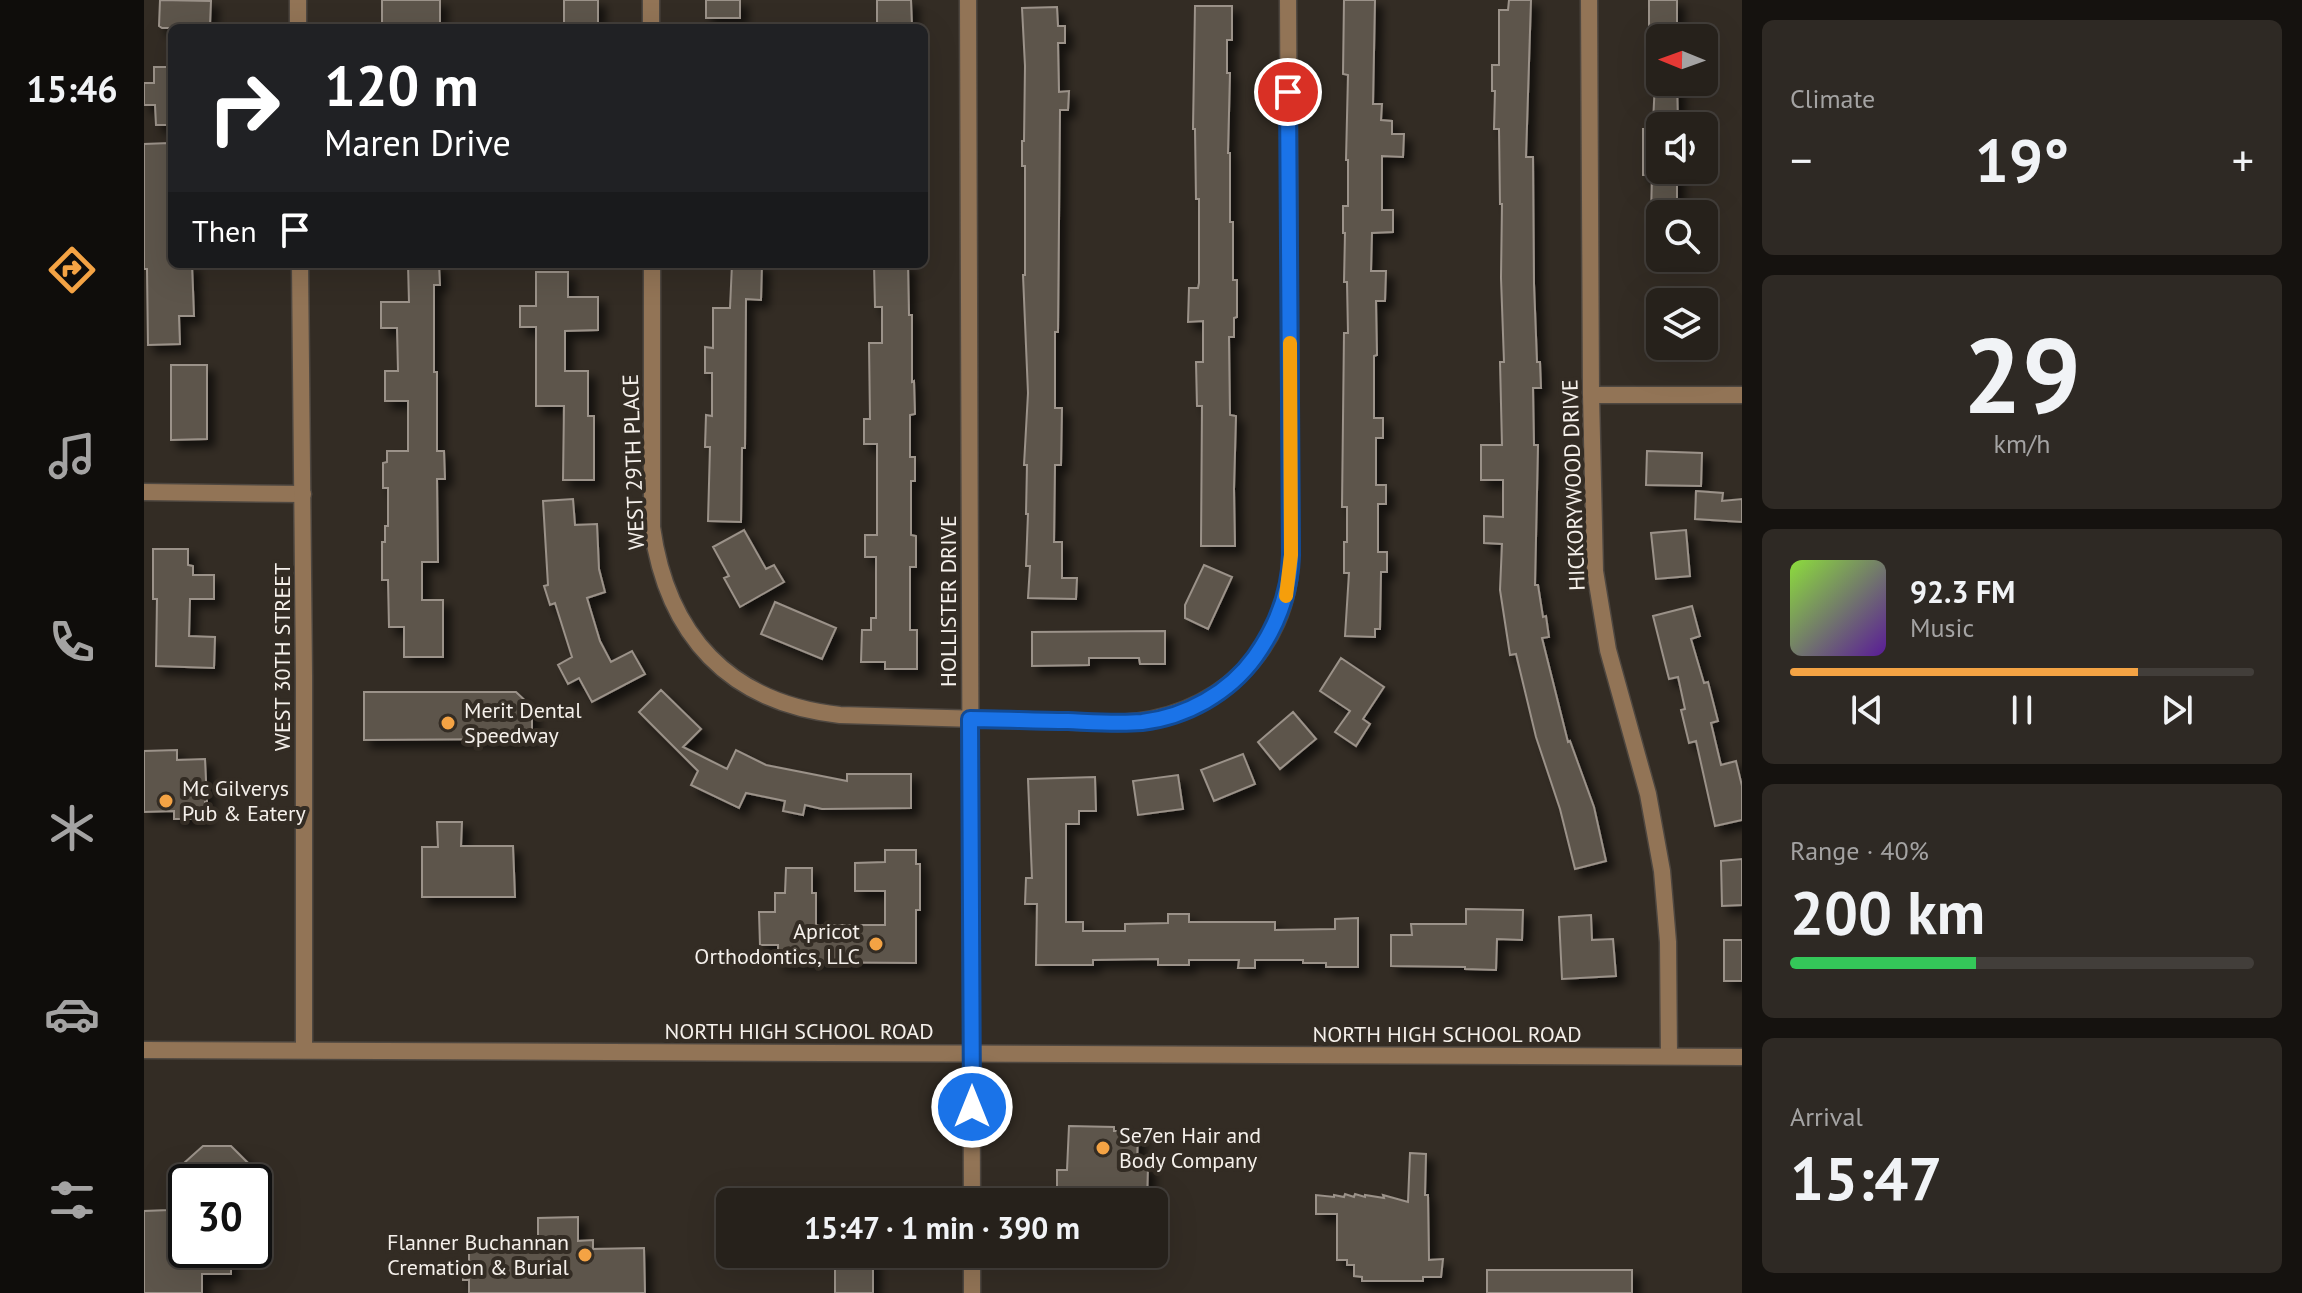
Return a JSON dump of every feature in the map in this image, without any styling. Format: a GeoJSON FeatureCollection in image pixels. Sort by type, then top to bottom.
{"type":"FeatureCollection","features":[{"type":"Feature","properties":{"kind":"street"},"geometry":{"type":"LineString","coordinates":[[298,0],[298,24]]}},
{"type":"Feature","properties":{"kind":"street"},"geometry":{"type":"LineString","coordinates":[[651,0],[651,24]]}},
{"type":"Feature","properties":{"kind":"street","name":"HOLLISTER DRIVE"},"geometry":{"type":"LineString","coordinates":[[968,0],[972,1188]]}},
{"type":"Feature","properties":{"kind":"street","name":"WEST 29TH PLACE"},"geometry":{"type":"LineString","coordinates":[[652,268],[652,527],[656,557],[668,595],[687,630],[706,653],[736,679],[799,709],[840,715],[1118,723],[1167,717],[1195,706],[1229,685],[1250,665],[1272,632],[1286,594],[1290,565],[1288,0]]}},
{"type":"Feature","properties":{"kind":"street","name":"HICKORYWOOD DRIVE"},"geometry":{"type":"LineString","coordinates":[[1589,0],[1595,571],[1608,650],[1648,794],[1662,871],[1668,942],[1669,1056]]}},
{"type":"Feature","properties":{"kind":"street","name":"WEST 30TH STREET"},"geometry":{"type":"LineString","coordinates":[[300,268],[304,1050]]}},
{"type":"Feature","properties":{"kind":"street"},"geometry":{"type":"LineString","coordinates":[[1591,395],[1742,395]]}},
{"type":"Feature","properties":{"kind":"street"},"geometry":{"type":"LineString","coordinates":[[144,492],[303,494]]}},
{"type":"Feature","properties":{"kind":"street","name":"NORTH HIGH SCHOOL ROAD"},"geometry":{"type":"LineString","coordinates":[[144,1050],[1742,1057]]}},
{"type":"Feature","properties":{"kind":"street"},"geometry":{"type":"LineString","coordinates":[[972,1268],[972,1293]]}},
{"type":"Feature","properties":{"kind":"building"},"geometry":{"type":"Polygon","coordinates":[[[160,0],[211,1],[210,24],[159,26],[160,0]]]}},
{"type":"Feature","properties":{"kind":"building"},"geometry":{"type":"Polygon","coordinates":[[[382,0],[440,0],[440,24],[382,24],[382,0]]]}},
{"type":"Feature","properties":{"kind":"building"},"geometry":{"type":"Polygon","coordinates":[[[564,0],[598,0],[598,23],[564,23],[564,0]]]}},
{"type":"Feature","properties":{"kind":"building"},"geometry":{"type":"Polygon","coordinates":[[[706,0],[740,0],[740,18],[706,18],[706,0]]]}},
{"type":"Feature","properties":{"kind":"building"},"geometry":{"type":"Polygon","coordinates":[[[877,0],[911,0],[912,24],[877,24],[877,0]]]}},
{"type":"Feature","properties":{"kind":"building"},"geometry":{"type":"Polygon","coordinates":[[[1344,0],[1375,0],[1373,104],[1382,104],[1381,120],[1392,121],[1392,134],[1404,134],[1403,157],[1382,156],[1382,210],[1393,210],[1393,232],[1372,233],[1371,271],[1386,271],[1385,301],[1376,301],[1374,418],[1383,418],[1383,438],[1376,438],[1376,485],[1386,485],[1386,504],[1378,504],[1378,552],[1387,552],[1387,572],[1381,572],[1380,629],[1375,629],[1375,637],[1345,636],[1349,573],[1344,573],[1347,507],[1342,507],[1344,333],[1348,333],[1343,233],[1343,206],[1348,206],[1348,75],[1343,74],[1344,0]]]}},
{"type":"Feature","properties":{"kind":"building"},"geometry":{"type":"Polygon","coordinates":[[[1509,0],[1531,0],[1526,157],[1533,157],[1534,284],[1541,388],[1533,388],[1534,445],[1538,445],[1535,585],[1538,585],[1543,617],[1546,616],[1549,637],[1542,638],[1568,742],[1594,807],[1606,861],[1575,869],[1560,809],[1536,737],[1516,654],[1510,655],[1500,590],[1502,544],[1484,543],[1484,516],[1503,517],[1503,480],[1481,480],[1481,445],[1502,445],[1502,204],[1499,129],[1494,129],[1492,65],[1499,65],[1499,10],[1508,10],[1509,0]]]}},
{"type":"Feature","properties":{"kind":"building"},"geometry":{"type":"Polygon","coordinates":[[[1649,0],[1677,0],[1677,24],[1649,24],[1649,0]]]}},
{"type":"Feature","properties":{"kind":"building"},"geometry":{"type":"Polygon","coordinates":[[[1195,6],[1232,6],[1232,40],[1227,40],[1227,73],[1230,73],[1230,222],[1233,222],[1233,280],[1237,280],[1237,317],[1234,318],[1234,337],[1229,337],[1230,415],[1236,416],[1235,546],[1201,546],[1202,406],[1197,406],[1196,362],[1203,362],[1203,321],[1188,322],[1189,288],[1198,288],[1199,283],[1199,199],[1196,199],[1193,129],[1195,6]]]}},
{"type":"Feature","properties":{"kind":"building"},"geometry":{"type":"Polygon","coordinates":[[[1057,7],[1058,26],[1065,26],[1065,43],[1058,43],[1059,92],[1069,91],[1068,110],[1060,110],[1055,408],[1062,408],[1061,465],[1055,465],[1054,542],[1062,542],[1062,578],[1077,578],[1076,599],[1028,598],[1030,566],[1026,566],[1028,514],[1027,465],[1024,465],[1028,393],[1023,275],[1025,66],[1022,8],[1057,7]]]}},
{"type":"Feature","properties":{"kind":"building"},"geometry":{"type":"Polygon","coordinates":[[[154,67],[168,67],[168,125],[156,125],[155,105],[144,105],[144,83],[154,83],[154,67]]]}},
{"type":"Feature","properties":{"kind":"building"},"geometry":{"type":"Polygon","coordinates":[[[1654,96],[1677,96],[1678,112],[1654,112],[1654,96]]]}},
{"type":"Feature","properties":{"kind":"building"},"geometry":{"type":"Polygon","coordinates":[[[1643,129],[1646,129],[1646,175],[1643,175],[1643,129]]]}},
{"type":"Feature","properties":{"kind":"building"},"geometry":{"type":"Polygon","coordinates":[[[168,143],[168,268],[192,268],[194,316],[179,316],[180,344],[148,345],[147,269],[144,269],[144,144],[168,143]]]}},
{"type":"Feature","properties":{"kind":"building"},"geometry":{"type":"Polygon","coordinates":[[[1652,184],[1677,184],[1677,200],[1651,200],[1652,184]]]}},
{"type":"Feature","properties":{"kind":"building"},"geometry":{"type":"Polygon","coordinates":[[[408,268],[439,268],[440,285],[434,285],[434,372],[437,372],[437,451],[444,451],[445,479],[437,479],[438,562],[422,562],[422,600],[443,600],[443,657],[404,657],[404,627],[389,627],[388,580],[382,580],[382,542],[385,542],[385,526],[388,526],[388,488],[383,488],[383,463],[387,462],[387,451],[408,451],[408,401],[385,401],[385,371],[398,371],[397,328],[381,328],[381,302],[409,302],[408,268]]]}},
{"type":"Feature","properties":{"kind":"building"},"geometry":{"type":"Polygon","coordinates":[[[732,268],[762,268],[761,300],[746,299],[741,522],[708,521],[710,447],[705,447],[706,415],[712,416],[712,373],[705,373],[705,347],[713,348],[713,308],[730,308],[732,268]]]}},
{"type":"Feature","properties":{"kind":"building"},"geometry":{"type":"Polygon","coordinates":[[[874,268],[908,268],[915,414],[910,415],[910,457],[915,457],[915,481],[911,481],[911,535],[916,536],[916,567],[910,567],[910,630],[917,630],[917,669],[885,669],[885,662],[861,662],[862,630],[871,630],[871,618],[876,618],[876,557],[865,557],[865,535],[877,535],[877,444],[864,444],[864,419],[870,419],[869,343],[882,343],[882,307],[875,307],[874,268]]]}},
{"type":"Feature","properties":{"kind":"building"},"geometry":{"type":"Polygon","coordinates":[[[536,272],[568,272],[568,297],[598,297],[598,330],[565,331],[565,371],[588,371],[588,416],[594,416],[594,480],[563,480],[564,406],[536,406],[536,327],[520,327],[520,306],[536,306],[536,272]]]}},
{"type":"Feature","properties":{"kind":"building"},"geometry":{"type":"Polygon","coordinates":[[[171,365],[207,365],[207,439],[171,440],[171,365]]]}},
{"type":"Feature","properties":{"kind":"building"},"geometry":{"type":"Polygon","coordinates":[[[1647,451],[1702,453],[1701,486],[1646,485],[1647,451]]]}},
{"type":"Feature","properties":{"kind":"building"},"geometry":{"type":"Polygon","coordinates":[[[1696,491],[1723,493],[1722,501],[1742,499],[1742,522],[1695,519],[1696,491]]]}},
{"type":"Feature","properties":{"kind":"building"},"geometry":{"type":"Polygon","coordinates":[[[573,499],[575,525],[597,524],[599,569],[605,592],[587,598],[600,641],[611,662],[632,651],[645,674],[592,702],[579,678],[568,684],[558,665],[572,657],[555,603],[550,605],[544,586],[548,585],[543,501],[573,499]]]}},
{"type":"Feature","properties":{"kind":"building"},"geometry":{"type":"Polygon","coordinates":[[[744,530],[766,569],[774,565],[784,582],[740,607],[724,578],[729,576],[713,547],[744,530]]]}},
{"type":"Feature","properties":{"kind":"building"},"geometry":{"type":"Polygon","coordinates":[[[1686,530],[1690,576],[1656,579],[1651,533],[1686,530]]]}},
{"type":"Feature","properties":{"kind":"building"},"geometry":{"type":"Polygon","coordinates":[[[153,549],[188,549],[188,565],[193,566],[193,575],[214,575],[214,599],[190,599],[189,636],[215,637],[214,668],[156,666],[157,599],[153,599],[153,549]]]}},
{"type":"Feature","properties":{"kind":"building"},"geometry":{"type":"Polygon","coordinates":[[[1204,565],[1232,577],[1208,629],[1185,618],[1185,605],[1204,565]]]}},
{"type":"Feature","properties":{"kind":"building"},"geometry":{"type":"Polygon","coordinates":[[[775,602],[836,628],[822,659],[761,634],[775,602]]]}},
{"type":"Feature","properties":{"kind":"building"},"geometry":{"type":"Polygon","coordinates":[[[1692,606],[1700,636],[1691,639],[1704,683],[1708,682],[1718,721],[1711,723],[1721,765],[1736,761],[1742,786],[1742,820],[1715,826],[1696,741],[1689,743],[1681,710],[1685,709],[1678,677],[1669,679],[1653,616],[1692,606]]]}},
{"type":"Feature","properties":{"kind":"building"},"geometry":{"type":"Polygon","coordinates":[[[1165,631],[1165,664],[1140,664],[1139,658],[1089,658],[1089,665],[1032,666],[1032,632],[1165,631]]]}},
{"type":"Feature","properties":{"kind":"building"},"geometry":{"type":"Polygon","coordinates":[[[1341,658],[1384,687],[1363,719],[1370,724],[1356,746],[1335,732],[1350,711],[1320,691],[1341,658]]]}},
{"type":"Feature","properties":{"kind":"building"},"geometry":{"type":"Polygon","coordinates":[[[661,690],[701,729],[683,747],[727,769],[736,750],[766,765],[847,781],[847,774],[911,774],[911,808],[822,809],[805,805],[803,815],[783,811],[785,801],[746,793],[739,808],[691,785],[698,771],[639,712],[661,690]]]}},
{"type":"Feature","properties":{"kind":"building","name":"Merit Dental Speedway"},"geometry":{"type":"Polygon","coordinates":[[[364,692],[516,692],[532,707],[532,739],[364,740],[364,692]]]}},
{"type":"Feature","properties":{"kind":"building"},"geometry":{"type":"Polygon","coordinates":[[[1293,712],[1316,739],[1280,769],[1258,742],[1293,712]]]}},
{"type":"Feature","properties":{"kind":"building"},"geometry":{"type":"Polygon","coordinates":[[[177,750],[177,760],[205,759],[205,819],[174,819],[174,811],[144,812],[144,751],[177,750]]]}},
{"type":"Feature","properties":{"kind":"building"},"geometry":{"type":"Polygon","coordinates":[[[1243,754],[1255,784],[1214,801],[1201,770],[1243,754]]]}},
{"type":"Feature","properties":{"kind":"building"},"geometry":{"type":"Polygon","coordinates":[[[1178,775],[1183,809],[1138,815],[1133,781],[1178,775]]]}},
{"type":"Feature","properties":{"kind":"building"},"geometry":{"type":"Polygon","coordinates":[[[1095,777],[1096,811],[1079,811],[1079,824],[1066,824],[1066,922],[1083,922],[1083,931],[1125,931],[1125,924],[1168,923],[1168,914],[1189,914],[1189,922],[1275,922],[1275,930],[1335,929],[1335,919],[1358,918],[1358,967],[1326,967],[1326,963],[1303,963],[1303,960],[1255,960],[1255,968],[1238,968],[1239,960],[1189,960],[1189,965],[1158,965],[1158,959],[1093,960],[1093,965],[1036,965],[1037,904],[1025,904],[1026,878],[1032,878],[1028,779],[1095,777]]]}},
{"type":"Feature","properties":{"kind":"building"},"geometry":{"type":"Polygon","coordinates":[[[437,822],[462,822],[461,846],[513,846],[515,897],[422,897],[422,847],[438,847],[437,822]]]}},
{"type":"Feature","properties":{"kind":"building"},"geometry":{"type":"Polygon","coordinates":[[[885,850],[916,850],[916,864],[920,864],[916,963],[778,962],[778,945],[760,945],[759,912],[775,912],[775,893],[785,893],[786,868],[812,868],[816,925],[885,925],[885,891],[855,891],[855,863],[885,862],[885,850]]]}},
{"type":"Feature","properties":{"kind":"building"},"geometry":{"type":"Polygon","coordinates":[[[1742,859],[1742,905],[1722,906],[1721,861],[1742,859]]]}},
{"type":"Feature","properties":{"kind":"building"},"geometry":{"type":"Polygon","coordinates":[[[1466,909],[1523,910],[1522,940],[1497,939],[1496,970],[1391,966],[1391,935],[1412,935],[1411,924],[1466,924],[1466,909]]]}},
{"type":"Feature","properties":{"kind":"building"},"geometry":{"type":"Polygon","coordinates":[[[1591,915],[1592,940],[1613,939],[1616,976],[1562,979],[1559,917],[1591,915]]]}},
{"type":"Feature","properties":{"kind":"building"},"geometry":{"type":"Polygon","coordinates":[[[1724,940],[1742,940],[1742,981],[1724,981],[1724,940]]]}},
{"type":"Feature","properties":{"kind":"building","name":"Se7en Hair and Body Company"},"geometry":{"type":"Polygon","coordinates":[[[1069,1126],[1138,1131],[1137,1165],[1148,1166],[1147,1188],[1057,1188],[1057,1170],[1067,1170],[1069,1126]]]}},
{"type":"Feature","properties":{"kind":"building"},"geometry":{"type":"Polygon","coordinates":[[[203,1146],[231,1146],[249,1164],[183,1164],[203,1146]]]}},
{"type":"Feature","properties":{"kind":"building"},"geometry":{"type":"Polygon","coordinates":[[[1410,1153],[1426,1154],[1429,1260],[1443,1259],[1441,1277],[1423,1277],[1423,1281],[1362,1281],[1362,1277],[1354,1276],[1354,1265],[1347,1265],[1347,1260],[1337,1260],[1337,1214],[1316,1214],[1316,1195],[1344,1197],[1345,1194],[1354,1197],[1355,1194],[1384,1198],[1383,1195],[1408,1202],[1410,1153]]]}},
{"type":"Feature","properties":{"kind":"building"},"geometry":{"type":"Polygon","coordinates":[[[168,1210],[168,1268],[231,1268],[231,1274],[202,1274],[202,1293],[144,1293],[144,1211],[168,1210]]]}},
{"type":"Feature","properties":{"kind":"building","name":"Flanner Buchannan Cremation & Burial"},"geometry":{"type":"Polygon","coordinates":[[[578,1217],[578,1241],[593,1240],[593,1249],[644,1248],[645,1293],[469,1293],[469,1280],[463,1280],[463,1264],[469,1263],[469,1249],[525,1250],[525,1237],[538,1237],[538,1218],[578,1217]]]}},
{"type":"Feature","properties":{"kind":"building"},"geometry":{"type":"Polygon","coordinates":[[[835,1268],[873,1268],[873,1293],[835,1293],[835,1268]]]}},
{"type":"Feature","properties":{"kind":"building"},"geometry":{"type":"Polygon","coordinates":[[[1487,1270],[1632,1270],[1632,1293],[1487,1293],[1487,1270]]]}},
{"type":"Feature","properties":{"kind":"slow traffic"},"geometry":{"type":"LineString","coordinates":[[1286,596],[1291,555],[1290,343]]}},
{"type":"Feature","properties":{"kind":"place","name":"Merit Dental Speedway"},"geometry":{"type":"Point","coordinates":[448,723]}},
{"type":"Feature","properties":{"kind":"place","name":"Mc Gilverys Pub & Eatery"},"geometry":{"type":"Point","coordinates":[166,801]}},
{"type":"Feature","properties":{"kind":"place","name":"Apricot Orthodontics, LLC"},"geometry":{"type":"Point","coordinates":[876,944]}},
{"type":"Feature","properties":{"kind":"place","name":"Se7en Hair and Body Company"},"geometry":{"type":"Point","coordinates":[1103,1148]}},
{"type":"Feature","properties":{"kind":"place","name":"Flanner Buchannan Cremation & Burial"},"geometry":{"type":"Point","coordinates":[585,1255]}},
{"type":"Feature","properties":{"kind":"route"},"geometry":{"type":"LineString","coordinates":[[972,1107],[970,719],[1118,723],[1177,714],[1212,697],[1250,665],[1272,632],[1286,594],[1291,555],[1288,92]]}}]}
